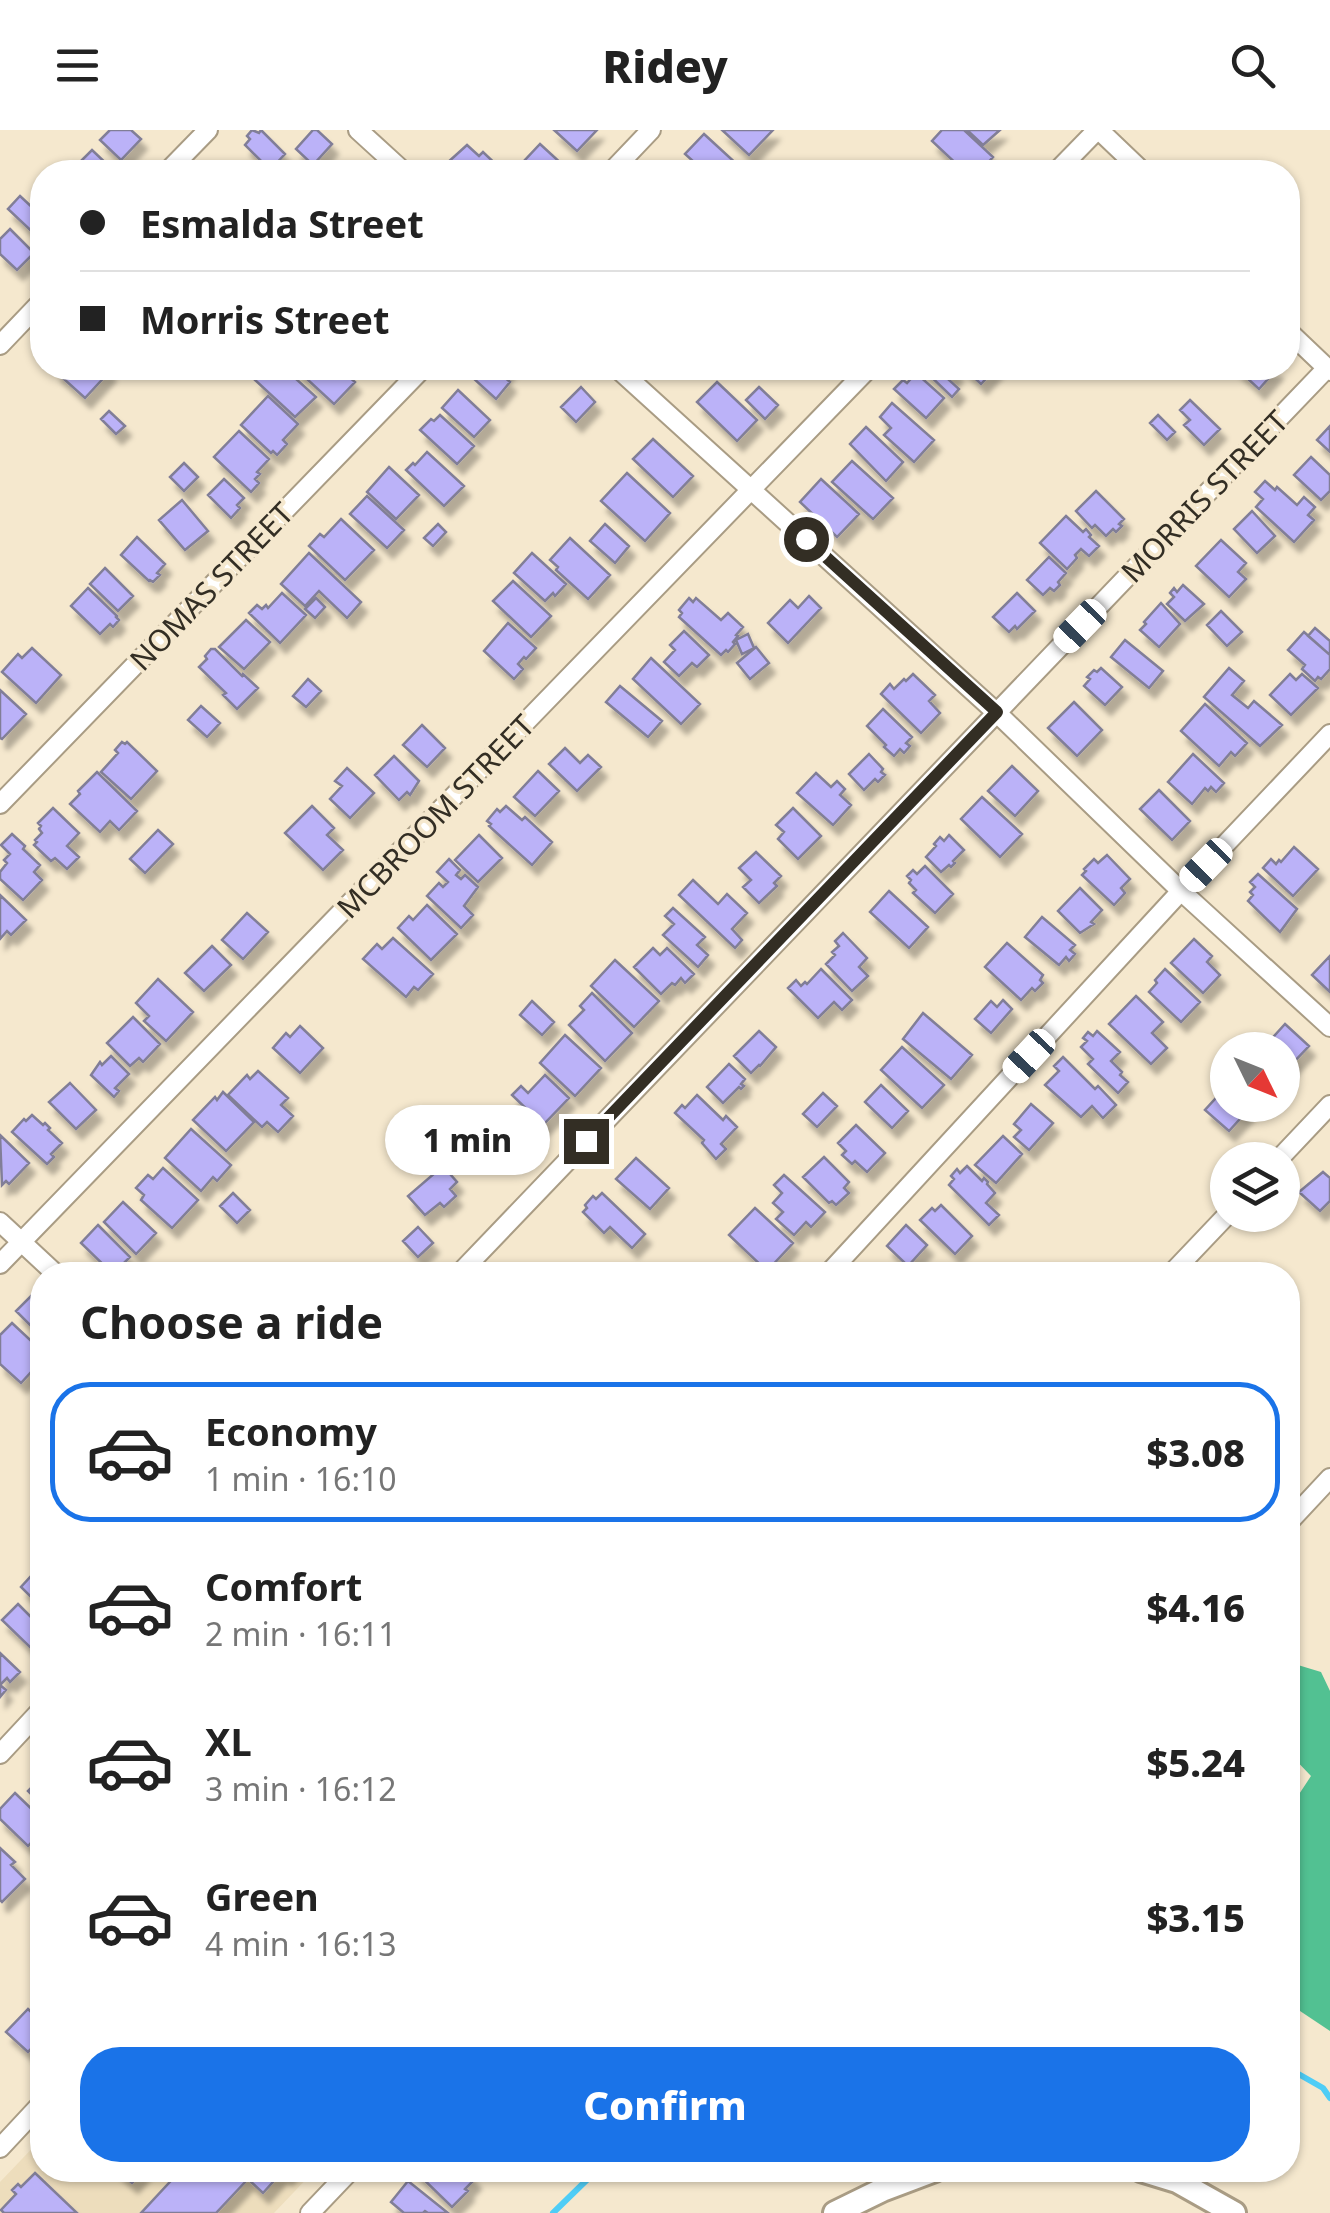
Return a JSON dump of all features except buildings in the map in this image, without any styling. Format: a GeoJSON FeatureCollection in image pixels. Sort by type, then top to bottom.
{"type":"FeatureCollection","features":[{"type":"Feature","properties":{"kind":"street"},"geometry":{"type":"LineString","coordinates":[[178,160],[208,130]]}},
{"type":"Feature","properties":{"kind":"street"},"geometry":{"type":"LineString","coordinates":[[358,130],[391,160]]}},
{"type":"Feature","properties":{"kind":"street"},"geometry":{"type":"LineString","coordinates":[[622,160],[651,130]]}},
{"type":"Feature","properties":{"kind":"street"},"geometry":{"type":"LineString","coordinates":[[1068,160],[1098,130],[1130,160]]}},
{"type":"Feature","properties":{"kind":"street"},"geometry":{"type":"LineString","coordinates":[[0,345],[30,314]]}},
{"type":"Feature","properties":{"kind":"street"},"geometry":{"type":"LineString","coordinates":[[1300,342],[1328,369]]}},
{"type":"Feature","properties":{"kind":"street","name":"MORRIS STREET"},"geometry":{"type":"LineString","coordinates":[[470,1262],[1328,369]]}},
{"type":"Feature","properties":{"kind":"street","name":"NOMAS STREET"},"geometry":{"type":"LineString","coordinates":[[0,804],[411,380]]}},
{"type":"Feature","properties":{"kind":"street"},"geometry":{"type":"LineString","coordinates":[[630,380],[997,712],[1181,891],[1330,1027]]}},
{"type":"Feature","properties":{"kind":"street","name":"MCBROOM STREET"},"geometry":{"type":"LineString","coordinates":[[0,1264],[857,380]]}},
{"type":"Feature","properties":{"kind":"street"},"geometry":{"type":"LineString","coordinates":[[839,1262],[1330,734]]}},
{"type":"Feature","properties":{"kind":"street"},"geometry":{"type":"LineString","coordinates":[[1295,1142],[1330,1105]]}},
{"type":"Feature","properties":{"kind":"street"},"geometry":{"type":"LineString","coordinates":[[0,1222],[43,1262]]}},
{"type":"Feature","properties":{"kind":"street"},"geometry":{"type":"LineString","coordinates":[[1182,1262],[1211,1232]]}},
{"type":"Feature","properties":{"kind":"street"},"geometry":{"type":"LineString","coordinates":[[1300,1510],[1330,1478]]}},
{"type":"Feature","properties":{"kind":"street"},"geometry":{"type":"LineString","coordinates":[[0,1754],[30,1722]]}},
{"type":"Feature","properties":{"kind":"street"},"geometry":{"type":"LineString","coordinates":[[0,2148],[30,2116]]}},
{"type":"Feature","properties":{"kind":"street"},"geometry":{"type":"LineString","coordinates":[[310,2213],[340,2182]]}},
{"type":"Feature","properties":{"kind":"street"},"geometry":{"type":"LineString","coordinates":[[836,2213],[904,2182]]}},
{"type":"Feature","properties":{"kind":"street"},"geometry":{"type":"LineString","coordinates":[[1178,2182],[1234,2213]]}},
{"type":"Feature","properties":{"kind":"shaded area"},"geometry":{"type":"Polygon","coordinates":[[[30,2151],[30,2182],[304,2182],[274,2213],[0,2213],[0,2182],[30,2151]]]}},
{"type":"Feature","properties":{"kind":"green space"},"geometry":{"type":"Polygon","coordinates":[[[1300,1666],[1321,1672],[1330,1691],[1330,2031],[1300,2011],[1300,1793],[1311,1776],[1300,1765],[1300,1666]]]}},
{"type":"Feature","properties":{"kind":"waterway"},"geometry":{"type":"LineString","coordinates":[[1300,2075],[1323,2088],[1330,2098]]}},
{"type":"Feature","properties":{"kind":"waterway"},"geometry":{"type":"LineString","coordinates":[[553,2213],[585,2182]]}},
{"type":"Feature","properties":{"kind":"route"},"geometry":{"type":"LineString","coordinates":[[586,1141],[997,712],[806,539]]}}]}
